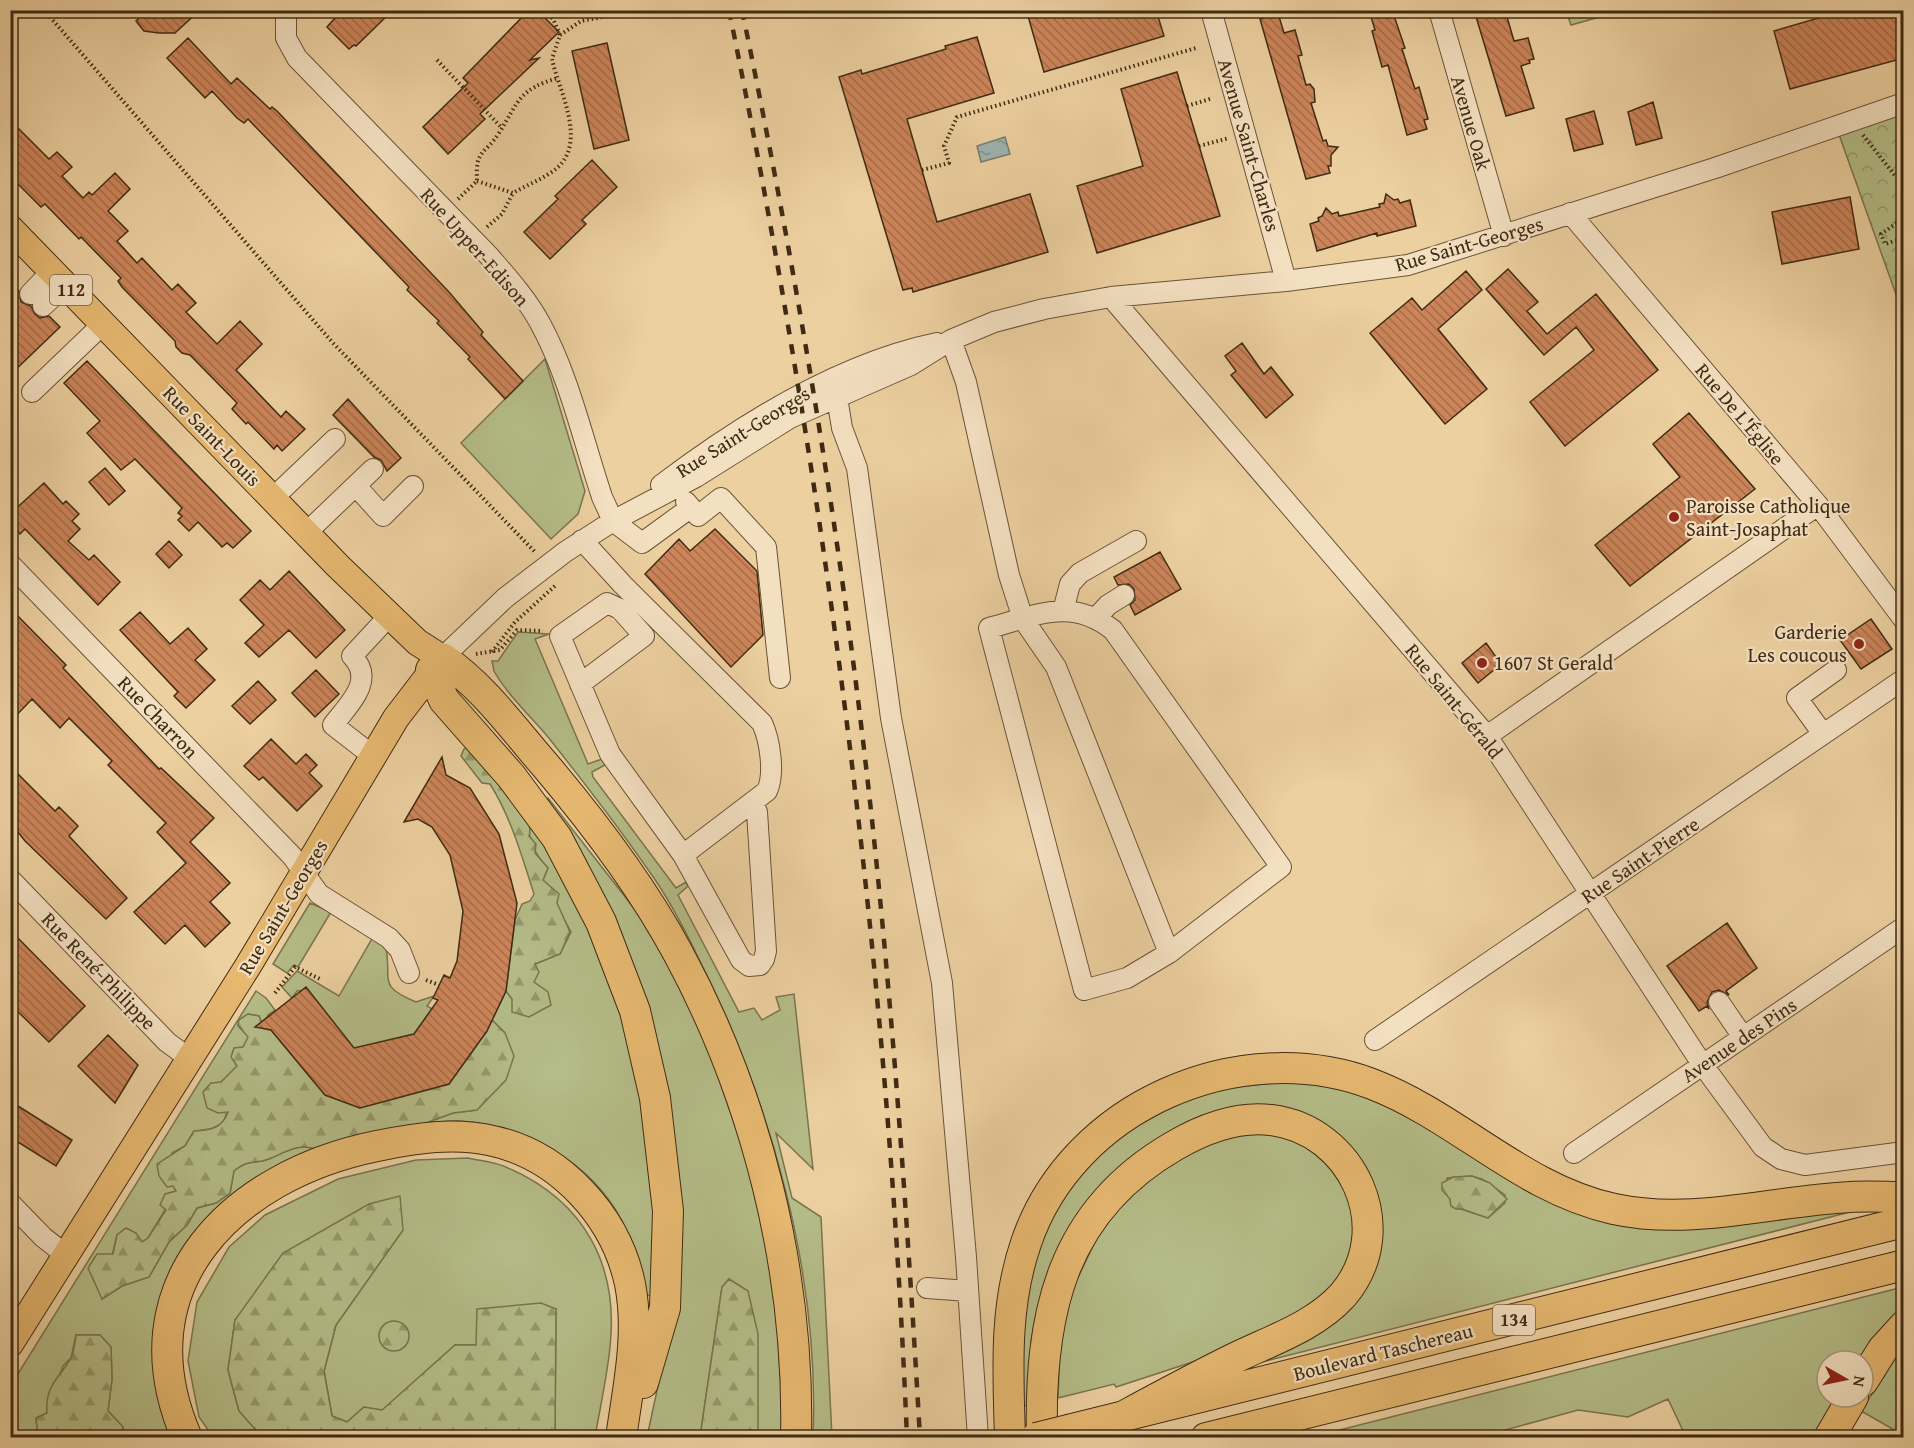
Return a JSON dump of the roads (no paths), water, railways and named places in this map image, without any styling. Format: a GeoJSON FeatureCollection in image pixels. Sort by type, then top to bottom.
{"type":"FeatureCollection","features":[{"type":"Feature","properties":{"kind":"highway"},"geometry":{"type":"LineString","coordinates":[[430,657],[444,700],[511,776],[568,858],[610,943],[635,1011],[647,1056],[659,1123],[667,1196],[667,1287],[665,1308],[627,1437]]}},
{"type":"Feature","properties":{"kind":"highway"},"geometry":{"type":"LineString","coordinates":[[430,657],[471,678],[594,826],[665,931],[706,1011],[742,1102],[771,1203],[792,1339],[796,1437]]}},
{"type":"Feature","properties":{"kind":"highway"},"geometry":{"type":"LineString","coordinates":[[1010,1437],[1008,1341],[1012,1297],[1027,1239],[1041,1212],[1072,1165],[1121,1119],[1160,1096],[1206,1078],[1240,1071],[1273,1069],[1323,1072],[1362,1081],[1416,1105],[1544,1184],[1589,1202],[1628,1212],[1698,1215],[1850,1197],[1904,1197]]}},
{"type":"Feature","properties":{"kind":"highway"},"geometry":{"type":"LineString","coordinates":[[1041,1437],[1042,1367],[1051,1305],[1076,1245],[1093,1218],[1120,1186],[1167,1150],[1198,1134],[1233,1122],[1258,1119],[1285,1122],[1329,1144],[1349,1166],[1359,1185],[1368,1218],[1364,1256],[1356,1276],[1344,1293],[1329,1308],[1300,1327],[1124,1416]]}},
{"type":"Feature","properties":{"kind":"highway"},"geometry":{"type":"LineString","coordinates":[[187,1437],[169,1380],[169,1326],[183,1278],[210,1236],[249,1199],[315,1165],[344,1154],[389,1143],[452,1137],[495,1142],[534,1156],[559,1173],[583,1194],[609,1229],[626,1269],[633,1311],[632,1356],[621,1437]]}},
{"type":"Feature","properties":{"kind":"highway","name":"Boulevard Taschereau"},"geometry":{"type":"LineString","coordinates":[[1036,1437],[1904,1222]]}},
{"type":"Feature","properties":{"kind":"highway","name":"Boulevard Taschereau"},"geometry":{"type":"LineString","coordinates":[[1206,1437],[1904,1265]]}},
{"type":"Feature","properties":{"kind":"highway"},"geometry":{"type":"LineString","coordinates":[[1875,1362],[1883,1349],[1904,1326]]}},
{"type":"Feature","properties":{"kind":"highway"},"geometry":{"type":"LineString","coordinates":[[1829,1437],[1846,1409]]}},
{"type":"Feature","properties":{"kind":"main road","name":"Rue Saint-Louis"},"geometry":{"type":"LineString","coordinates":[[10,228],[306,534],[430,657]]}},
{"type":"Feature","properties":{"kind":"main road","name":"Rue Saint-Georges"},"geometry":{"type":"LineString","coordinates":[[10,1344],[190,1059],[396,718],[430,657]]}},
{"type":"Feature","properties":{"kind":"street","name":"Rue Upper-Edison"},"geometry":{"type":"LineString","coordinates":[[286,10],[286,38],[297,58],[490,257],[518,290],[540,322],[552,346],[602,497],[613,521]]}},
{"type":"Feature","properties":{"kind":"street","name":"Avenue Saint-Charles"},"geometry":{"type":"LineString","coordinates":[[1211,10],[1286,281]]}},
{"type":"Feature","properties":{"kind":"street","name":"Avenue Oak"},"geometry":{"type":"LineString","coordinates":[[1439,10],[1504,236]]}},
{"type":"Feature","properties":{"kind":"street","name":"Rue Saint-Georges"},"geometry":{"type":"LineString","coordinates":[[430,657],[582,540],[674,482],[773,409],[835,388],[907,350],[951,340],[994,322],[1044,309],[1111,297],[1286,281],[1408,265],[1715,168],[1904,103]]}},
{"type":"Feature","properties":{"kind":"street","name":"Rue De L'Église"},"geometry":{"type":"LineString","coordinates":[[1570,213],[1818,505],[1904,620]]}},
{"type":"Feature","properties":{"kind":"street"},"geometry":{"type":"LineString","coordinates":[[37,300],[59,278]]}},
{"type":"Feature","properties":{"kind":"street","name":"Rue Saint-Gérald"},"geometry":{"type":"LineString","coordinates":[[1111,297],[1487,736],[1702,1064],[1759,1142],[1782,1160],[1812,1165],[1904,1152]]}},
{"type":"Feature","properties":{"kind":"street"},"geometry":{"type":"LineString","coordinates":[[32,392],[103,324]]}},
{"type":"Feature","properties":{"kind":"street"},"geometry":{"type":"LineString","coordinates":[[951,340],[966,382],[1009,574],[1023,620],[1056,667],[1169,953]]}},
{"type":"Feature","properties":{"kind":"street"},"geometry":{"type":"LineString","coordinates":[[835,388],[842,428],[857,468],[891,718],[939,965],[968,1291],[978,1437]]}},
{"type":"Feature","properties":{"kind":"street"},"geometry":{"type":"LineString","coordinates":[[272,499],[335,439]]}},
{"type":"Feature","properties":{"kind":"street"},"geometry":{"type":"LineString","coordinates":[[306,534],[373,469]]}},
{"type":"Feature","properties":{"kind":"street"},"geometry":{"type":"LineString","coordinates":[[674,482],[690,508],[698,516],[721,498],[766,547],[780,678]]}},
{"type":"Feature","properties":{"kind":"street"},"geometry":{"type":"LineString","coordinates":[[356,486],[383,516],[413,486]]}},
{"type":"Feature","properties":{"kind":"street"},"geometry":{"type":"LineString","coordinates":[[1487,736],[1818,505]]}},
{"type":"Feature","properties":{"kind":"street"},"geometry":{"type":"LineString","coordinates":[[613,521],[642,543],[690,508]]}},
{"type":"Feature","properties":{"kind":"street"},"geometry":{"type":"LineString","coordinates":[[582,540],[623,585],[762,723],[767,740],[770,783],[768,791],[683,855]]}},
{"type":"Feature","properties":{"kind":"street"},"geometry":{"type":"LineString","coordinates":[[1063,611],[1070,584],[1080,573],[1136,541]]}},
{"type":"Feature","properties":{"kind":"street","name":"Rue Charron"},"geometry":{"type":"LineString","coordinates":[[10,564],[292,856],[319,894],[389,938],[400,950],[409,973]]}},
{"type":"Feature","properties":{"kind":"street"},"geometry":{"type":"LineString","coordinates":[[1096,618],[1108,605],[1124,595]]}},
{"type":"Feature","properties":{"kind":"street"},"geometry":{"type":"LineString","coordinates":[[1063,611],[1086,613],[1113,630],[1281,867],[1169,953],[1127,978],[1083,990],[989,628],[1063,611]]}},
{"type":"Feature","properties":{"kind":"street"},"geometry":{"type":"LineString","coordinates":[[373,756],[333,725],[363,681],[362,668],[352,656],[390,615]]}},
{"type":"Feature","properties":{"kind":"street"},"geometry":{"type":"LineString","coordinates":[[1823,734],[1797,698],[1836,670]]}},
{"type":"Feature","properties":{"kind":"street","name":"Rue Saint-Pierre"},"geometry":{"type":"LineString","coordinates":[[1375,1040],[1904,679]]}},
{"type":"Feature","properties":{"kind":"street"},"geometry":{"type":"LineString","coordinates":[[580,684],[610,754],[683,855],[741,960],[749,966],[760,965],[766,951],[757,812],[753,803]]}},
{"type":"Feature","properties":{"kind":"street","name":"Rue René-Philippe"},"geometry":{"type":"LineString","coordinates":[[10,879],[167,1042],[190,1059]]}},
{"type":"Feature","properties":{"kind":"street","name":"Avenue des Pins"},"geometry":{"type":"LineString","coordinates":[[1574,1153],[1904,927]]}},
{"type":"Feature","properties":{"kind":"street"},"geometry":{"type":"LineString","coordinates":[[1719,1002],[1743,1037]]}},
{"type":"Feature","properties":{"kind":"street"},"geometry":{"type":"LineString","coordinates":[[10,1203],[43,1237],[66,1255]]}},
{"type":"Feature","properties":{"kind":"street"},"geometry":{"type":"LineString","coordinates":[[927,1288],[968,1291]]}},
{"type":"Feature","properties":{"kind":"water"},"geometry":{"type":"Polygon","coordinates":[[[1005,137],[1010,154],[981,162],[977,146],[1005,137]]]}},
{"type":"Feature","properties":{"kind":"railway"},"geometry":{"type":"LineString","coordinates":[[729,10],[794,364],[822,542],[846,720],[867,899],[884,1078],[898,1258],[907,1438]]}},
{"type":"Feature","properties":{"kind":"railway"},"geometry":{"type":"LineString","coordinates":[[742,10],[803,330],[852,652],[877,868],[890,1010],[907,1224],[920,1438]]}},
{"type":"Feature","properties":{"kind":"place","name":"Paroisse Catholique Saint-Josaphat"},"geometry":{"type":"Point","coordinates":[1674,517]}},
{"type":"Feature","properties":{"kind":"place","name":"Garderie Les coucous"},"geometry":{"type":"Point","coordinates":[1859,644]}},
{"type":"Feature","properties":{"kind":"place","name":"1607 St Gerald"},"geometry":{"type":"Point","coordinates":[1482,663]}}]}
